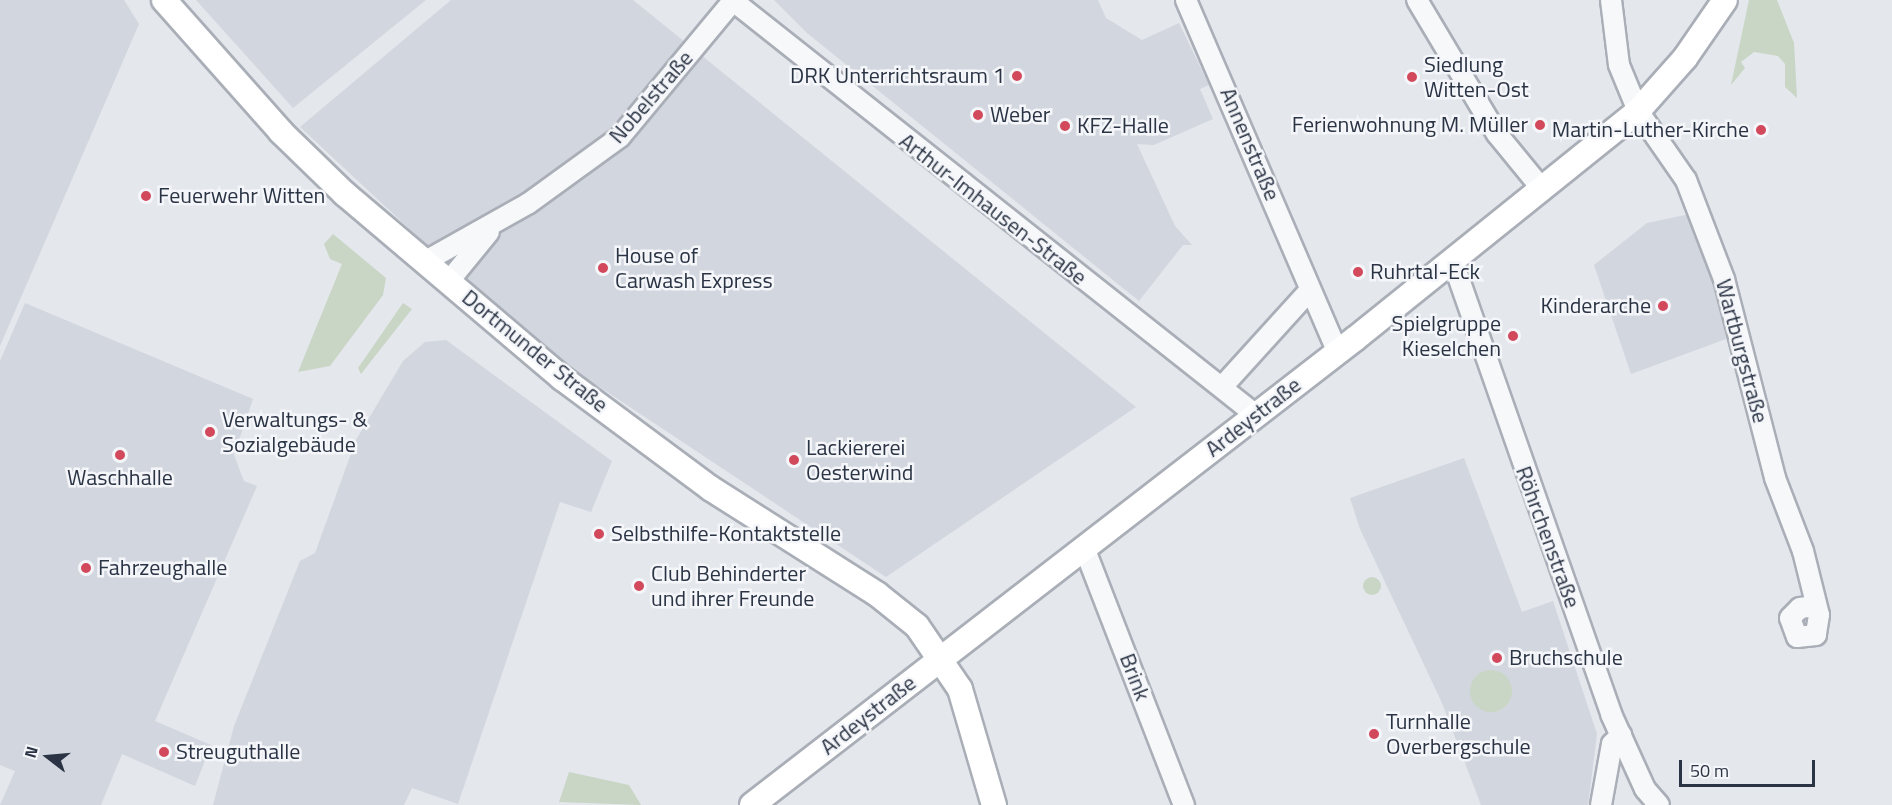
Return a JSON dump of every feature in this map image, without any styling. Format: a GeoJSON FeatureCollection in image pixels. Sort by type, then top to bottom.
{"type":"FeatureCollection","features":[{"type":"Feature","properties":{"kind":"main road","name":"Dortmunder Straße"},"geometry":{"type":"LineString","coordinates":[[164,0],[281,132],[424,262],[562,378],[710,488],[878,594],[917,626],[942,657],[962,695],[994,805]]}},
{"type":"Feature","properties":{"kind":"main road","name":"Ardeystraße"},"geometry":{"type":"LineString","coordinates":[[752,805],[1453,262],[1638,111],[1685,58],[1725,0]]}},
{"type":"Feature","properties":{"kind":"street","name":"Annenstraße"},"geometry":{"type":"LineString","coordinates":[[1186,0],[1337,351]]}},
{"type":"Feature","properties":{"kind":"street"},"geometry":{"type":"LineString","coordinates":[[1416,0],[1497,134],[1542,189]]}},
{"type":"Feature","properties":{"kind":"street","name":"Wartburgstraße"},"geometry":{"type":"LineString","coordinates":[[1611,0],[1619,65],[1638,111],[1686,180],[1703,218],[1816,606]]}},
{"type":"Feature","properties":{"kind":"street","name":"Nobelstraße"},"geometry":{"type":"LineString","coordinates":[[424,262],[498,221],[620,137],[732,1]]}},
{"type":"Feature","properties":{"kind":"street","name":"Arthur-Imhausen-Straße"},"geometry":{"type":"LineString","coordinates":[[732,1],[1257,415]]}},
{"type":"Feature","properties":{"kind":"street","name":"Nobelstraße"},"geometry":{"type":"LineString","coordinates":[[449,281],[498,221]]}},
{"type":"Feature","properties":{"kind":"street","name":"Röhrchenstraße"},"geometry":{"type":"LineString","coordinates":[[1453,262],[1621,735],[1645,789],[1659,805]]}},
{"type":"Feature","properties":{"kind":"street"},"geometry":{"type":"LineString","coordinates":[[1222,387],[1310,290]]}},
{"type":"Feature","properties":{"kind":"street","name":"Brink"},"geometry":{"type":"LineString","coordinates":[[1084,550],[1184,805]]}},
{"type":"Feature","properties":{"kind":"street"},"geometry":{"type":"LineString","coordinates":[[1601,805],[1612,744],[1621,735]]}},
{"type":"Feature","properties":{"kind":"street"},"geometry":{"type":"LineString","coordinates":[[1606,784],[1631,776],[1645,789]]}},
{"type":"Feature","properties":{"kind":"shaded area"},"geometry":{"type":"Polygon","coordinates":[[[0,0],[124,0],[139,24],[0,346],[0,0]]]}},
{"type":"Feature","properties":{"kind":"shaded area"},"geometry":{"type":"Polygon","coordinates":[[[196,0],[426,0],[293,108],[196,0]]]}},
{"type":"Feature","properties":{"kind":"shaded area"},"geometry":{"type":"Polygon","coordinates":[[[451,0],[633,0],[1136,407],[886,577],[577,372],[431,249],[300,127],[451,0]]]}},
{"type":"Feature","properties":{"kind":"shaded area"},"geometry":{"type":"Polygon","coordinates":[[[774,0],[1098,0],[1106,18],[1142,40],[1179,23],[1209,85],[1200,89],[1213,119],[1154,145],[1137,144],[1175,226],[1192,245],[1183,245],[1139,301],[807,33],[774,0]]]}},
{"type":"Feature","properties":{"kind":"shaded area","name":"Kinderarche"},"geometry":{"type":"Polygon","coordinates":[[[1690,214],[1716,287],[1726,339],[1631,374],[1594,265],[1647,223],[1690,214]]]}},
{"type":"Feature","properties":{"kind":"shaded area"},"geometry":{"type":"Polygon","coordinates":[[[25,303],[253,399],[234,455],[244,481],[257,486],[155,721],[211,745],[195,786],[122,754],[101,805],[0,805],[15,771],[0,765],[0,361],[25,303]]]}},
{"type":"Feature","properties":{"kind":"shaded area"},"geometry":{"type":"Polygon","coordinates":[[[446,340],[612,461],[591,512],[560,502],[458,804],[412,788],[404,805],[213,805],[234,726],[300,561],[315,553],[356,440],[403,361],[425,342],[446,340]]]}},
{"type":"Feature","properties":{"kind":"shaded area","name":"Bruchschule"},"geometry":{"type":"Polygon","coordinates":[[[1464,458],[1522,612],[1553,601],[1597,734],[1588,805],[1481,805],[1442,703],[1360,529],[1350,498],[1464,458]]]}},
{"type":"Feature","properties":{"kind":"green space"},"geometry":{"type":"Polygon","coordinates":[[[1749,0],[1777,0],[1794,43],[1797,98],[1785,87],[1785,64],[1778,56],[1754,52],[1741,62],[1745,68],[1731,85],[1749,0]]]}},
{"type":"Feature","properties":{"kind":"green space"},"geometry":{"type":"Polygon","coordinates":[[[333,234],[386,278],[383,295],[330,366],[298,372],[342,264],[330,259],[324,244],[333,234]]]}},
{"type":"Feature","properties":{"kind":"green space"},"geometry":{"type":"Polygon","coordinates":[[[403,303],[412,309],[361,374],[358,368],[403,303]]]}},
{"type":"Feature","properties":{"kind":"green space"},"geometry":{"type":"Polygon","coordinates":[[[1372,577],[1378,580],[1381,586],[1378,592],[1372,595],[1366,592],[1363,586],[1366,580],[1372,577]]]}},
{"type":"Feature","properties":{"kind":"green space"},"geometry":{"type":"Polygon","coordinates":[[[1491,670],[1506,676],[1512,691],[1506,706],[1491,712],[1476,706],[1470,691],[1476,676],[1491,670]]]}},
{"type":"Feature","properties":{"kind":"green space"},"geometry":{"type":"Polygon","coordinates":[[[569,772],[629,785],[641,805],[559,802],[569,772]]]}},
{"type":"Feature","properties":{"kind":"place","name":"DRK Unterrichtsraum 1"},"geometry":{"type":"Point","coordinates":[1017,76]}},
{"type":"Feature","properties":{"kind":"place","name":"Siedlung Witten-Ost"},"geometry":{"type":"Point","coordinates":[1412,77]}},
{"type":"Feature","properties":{"kind":"place","name":"Weber"},"geometry":{"type":"Point","coordinates":[978,115]}},
{"type":"Feature","properties":{"kind":"place","name":"Ferienwohnung M. Müller"},"geometry":{"type":"Point","coordinates":[1540,125]}},
{"type":"Feature","properties":{"kind":"place","name":"KFZ-Halle"},"geometry":{"type":"Point","coordinates":[1065,126]}},
{"type":"Feature","properties":{"kind":"place","name":"Martin-Luther-Kirche"},"geometry":{"type":"Point","coordinates":[1761,130]}},
{"type":"Feature","properties":{"kind":"place","name":"Feuerwehr Witten"},"geometry":{"type":"Point","coordinates":[146,196]}},
{"type":"Feature","properties":{"kind":"place","name":"House of Carwash Express"},"geometry":{"type":"Point","coordinates":[603,268]}},
{"type":"Feature","properties":{"kind":"place","name":"Ruhrtal-Eck"},"geometry":{"type":"Point","coordinates":[1358,272]}},
{"type":"Feature","properties":{"kind":"place","name":"Kinderarche"},"geometry":{"type":"Point","coordinates":[1663,306]}},
{"type":"Feature","properties":{"kind":"place","name":"Spielgruppe Kieselchen"},"geometry":{"type":"Point","coordinates":[1513,336]}},
{"type":"Feature","properties":{"kind":"place","name":"Verwaltungs- & Sozialgebäude"},"geometry":{"type":"Point","coordinates":[210,432]}},
{"type":"Feature","properties":{"kind":"place","name":"Waschhalle"},"geometry":{"type":"Point","coordinates":[120,455]}},
{"type":"Feature","properties":{"kind":"place","name":"Lackiererei Oesterwind"},"geometry":{"type":"Point","coordinates":[794,460]}},
{"type":"Feature","properties":{"kind":"place","name":"Selbsthilfe-Kontaktstelle"},"geometry":{"type":"Point","coordinates":[599,534]}},
{"type":"Feature","properties":{"kind":"place","name":"Fahrzeughalle"},"geometry":{"type":"Point","coordinates":[86,568]}},
{"type":"Feature","properties":{"kind":"place","name":"Club Behinderter und ihrer Freunde"},"geometry":{"type":"Point","coordinates":[639,586]}},
{"type":"Feature","properties":{"kind":"place","name":"Bruchschule"},"geometry":{"type":"Point","coordinates":[1497,658]}},
{"type":"Feature","properties":{"kind":"place","name":"Turnhalle Overbergschule"},"geometry":{"type":"Point","coordinates":[1374,734]}},
{"type":"Feature","properties":{"kind":"place","name":"Streuguthalle"},"geometry":{"type":"Point","coordinates":[164,752]}}]}
